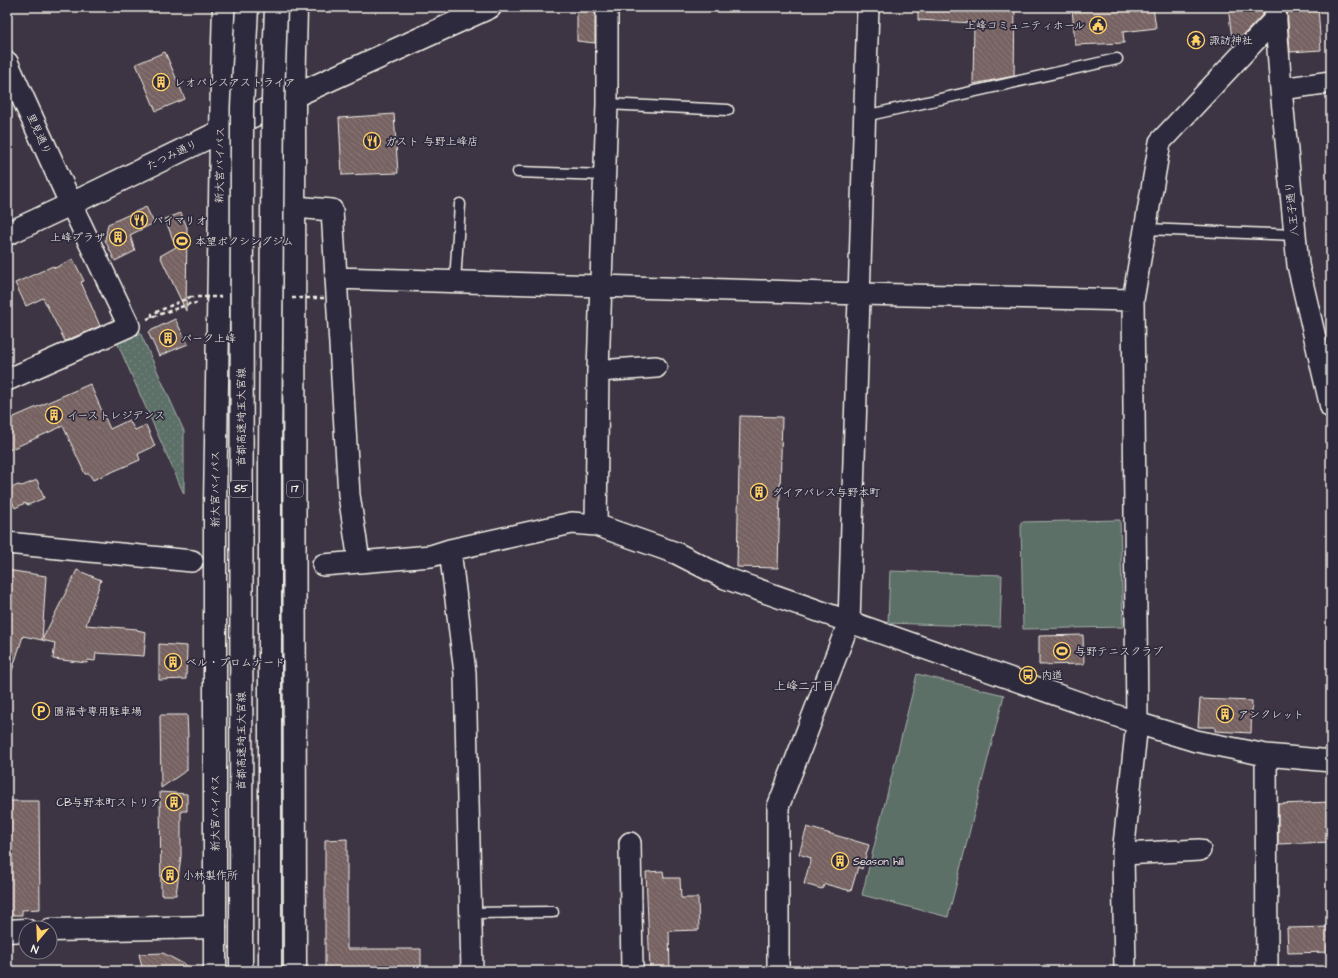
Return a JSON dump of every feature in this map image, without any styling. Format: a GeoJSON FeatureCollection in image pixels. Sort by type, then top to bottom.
{"type":"FeatureCollection","features":[{"type":"Feature","properties":{"kind":"main road","name":"新大宮バイパス"},"geometry":{"type":"LineString","coordinates":[[215,971],[214,505],[224,7]]}},
{"type":"Feature","properties":{"kind":"main road","name":"首都高速埼玉大宮線"},"geometry":{"type":"LineString","coordinates":[[242,971],[242,115],[247,7]]}},
{"type":"Feature","properties":{"kind":"main road"},"geometry":{"type":"LineString","coordinates":[[270,971],[270,457],[273,108],[276,7]]}},
{"type":"Feature","properties":{"kind":"main road","name":"17"},"geometry":{"type":"LineString","coordinates":[[295,971],[294,96],[296,7]]}},
{"type":"Feature","properties":{"kind":"main road","name":"たつみ通り"},"geometry":{"type":"LineString","coordinates":[[7,234],[294,96],[490,7]]}},
{"type":"Feature","properties":{"kind":"main road","name":"里見通り"},"geometry":{"type":"LineString","coordinates":[[7,63],[71,204]]}},
{"type":"Feature","properties":{"kind":"main road"},"geometry":{"type":"LineString","coordinates":[[58,930],[215,926]]}},
{"type":"Feature","properties":{"kind":"main road"},"geometry":{"type":"LineString","coordinates":[[7,931],[18,930]]}},
{"type":"Feature","properties":{"kind":"street"},"geometry":{"type":"LineString","coordinates":[[596,525],[598,371],[607,104],[607,7]]}},
{"type":"Feature","properties":{"kind":"street"},"geometry":{"type":"LineString","coordinates":[[778,971],[778,808],[849,622],[868,7]]}},
{"type":"Feature","properties":{"kind":"street"},"geometry":{"type":"LineString","coordinates":[[1125,971],[1123,854],[1137,723],[1133,300],[1160,142],[1275,12]]}},
{"type":"Feature","properties":{"kind":"street","name":"八王子通り"},"geometry":{"type":"LineString","coordinates":[[1275,12],[1298,265],[1331,407]]}},
{"type":"Feature","properties":{"kind":"street"},"geometry":{"type":"LineString","coordinates":[[1281,89],[1331,82]]}},
{"type":"Feature","properties":{"kind":"street"},"geometry":{"type":"LineString","coordinates":[[7,380],[129,326],[71,204]]}},
{"type":"Feature","properties":{"kind":"street"},"geometry":{"type":"LineString","coordinates":[[294,206],[332,210],[349,495],[359,561]]}},
{"type":"Feature","properties":{"kind":"street"},"geometry":{"type":"LineString","coordinates":[[336,278],[860,294],[1133,300]]}},
{"type":"Feature","properties":{"kind":"street"},"geometry":{"type":"LineString","coordinates":[[598,371],[656,367]]}},
{"type":"Feature","properties":{"kind":"street"},"geometry":{"type":"LineString","coordinates":[[323,565],[430,556],[450,550],[572,523],[596,525],[676,553],[725,578],[1137,723],[1196,741],[1266,754],[1331,761]]}},
{"type":"Feature","properties":{"kind":"street"},"geometry":{"type":"LineString","coordinates":[[7,543],[192,561]]}},
{"type":"Feature","properties":{"kind":"street"},"geometry":{"type":"LineString","coordinates":[[450,550],[465,673],[472,971]]}},
{"type":"Feature","properties":{"kind":"street"},"geometry":{"type":"LineString","coordinates":[[1266,754],[1266,971]]}},
{"type":"Feature","properties":{"kind":"street"},"geometry":{"type":"LineString","coordinates":[[630,843],[632,971]]}},
{"type":"Feature","properties":{"kind":"street"},"geometry":{"type":"LineString","coordinates":[[1123,854],[1200,850]]}},
{"type":"Feature","properties":{"kind":"lane"},"geometry":{"type":"LineString","coordinates":[[865,116],[1117,59]]}},
{"type":"Feature","properties":{"kind":"lane"},"geometry":{"type":"LineString","coordinates":[[607,104],[728,110]]}},
{"type":"Feature","properties":{"kind":"lane"},"geometry":{"type":"LineString","coordinates":[[518,172],[604,175]]}},
{"type":"Feature","properties":{"kind":"lane"},"geometry":{"type":"LineString","coordinates":[[455,282],[460,204]]}},
{"type":"Feature","properties":{"kind":"lane"},"geometry":{"type":"LineString","coordinates":[[1145,229],[1295,235]]}},
{"type":"Feature","properties":{"kind":"lane"},"geometry":{"type":"LineString","coordinates":[[471,913],[553,912]]}},
{"type":"Feature","properties":{"kind":"path"},"geometry":{"type":"LineString","coordinates":[[152,317],[154,312],[190,297]]}},
{"type":"Feature","properties":{"kind":"path"},"geometry":{"type":"LineString","coordinates":[[129,326],[189,304],[198,303]]}},
{"type":"Feature","properties":{"kind":"green space"},"geometry":{"type":"Polygon","coordinates":[[[139,330],[184,431],[184,494],[116,340],[139,330]]]}},
{"type":"Feature","properties":{"kind":"green space"},"geometry":{"type":"Polygon","coordinates":[[[1120,520],[1123,627],[1023,629],[1021,522],[1120,520]]]}},
{"type":"Feature","properties":{"kind":"green space"},"geometry":{"type":"Polygon","coordinates":[[[890,571],[1002,575],[1000,627],[888,623],[890,571]]]}},
{"type":"Feature","properties":{"kind":"green space"},"geometry":{"type":"Polygon","coordinates":[[[917,674],[1004,695],[948,917],[862,895],[917,674]]]}},
{"type":"Feature","properties":{"kind":"building"},"geometry":{"type":"Polygon","coordinates":[[[577,7],[595,7],[595,43],[577,41],[577,7]]]}},
{"type":"Feature","properties":{"kind":"building"},"geometry":{"type":"Polygon","coordinates":[[[918,7],[1015,7],[1014,76],[973,84],[974,23],[918,20],[918,7]]]}},
{"type":"Feature","properties":{"kind":"building","name":"上峰コミュニティホール"},"geometry":{"type":"Polygon","coordinates":[[[1072,7],[1153,7],[1156,28],[1123,32],[1124,43],[1075,45],[1072,7]]]}},
{"type":"Feature","properties":{"kind":"building"},"geometry":{"type":"Polygon","coordinates":[[[1228,7],[1264,7],[1263,14],[1233,46],[1228,7]]]}},
{"type":"Feature","properties":{"kind":"building"},"geometry":{"type":"Polygon","coordinates":[[[1287,7],[1318,7],[1321,50],[1290,52],[1287,7]]]}},
{"type":"Feature","properties":{"kind":"building","name":"レオパレスアストライア"},"geometry":{"type":"Polygon","coordinates":[[[165,52],[185,99],[156,111],[136,64],[165,52]]]}},
{"type":"Feature","properties":{"kind":"building"},"geometry":{"type":"Polygon","coordinates":[[[394,114],[398,173],[342,175],[339,118],[394,114]]]}},
{"type":"Feature","properties":{"kind":"building","name":"上峰プラザ"},"geometry":{"type":"Polygon","coordinates":[[[146,207],[154,223],[130,235],[135,251],[115,261],[105,240],[108,224],[146,207]]]}},
{"type":"Feature","properties":{"kind":"building"},"geometry":{"type":"Polygon","coordinates":[[[181,213],[187,227],[186,311],[160,256],[176,247],[165,219],[181,213]]]}},
{"type":"Feature","properties":{"kind":"building"},"geometry":{"type":"Polygon","coordinates":[[[73,259],[84,281],[81,282],[100,326],[65,341],[43,298],[26,306],[15,283],[53,266],[55,268],[73,259]]]}},
{"type":"Feature","properties":{"kind":"building","name":"パーク上峰"},"geometry":{"type":"Polygon","coordinates":[[[175,319],[188,344],[159,356],[148,332],[175,319]]]}},
{"type":"Feature","properties":{"kind":"building"},"geometry":{"type":"Polygon","coordinates":[[[90,384],[110,429],[129,420],[135,430],[146,425],[155,446],[138,454],[140,460],[93,480],[89,474],[85,474],[63,426],[7,451],[7,420],[90,384]]]}},
{"type":"Feature","properties":{"kind":"building","name":"ダイアパレス与野本町"},"geometry":{"type":"Polygon","coordinates":[[[740,416],[782,417],[778,568],[737,567],[740,416]]]}},
{"type":"Feature","properties":{"kind":"building"},"geometry":{"type":"Polygon","coordinates":[[[37,480],[44,498],[28,505],[25,503],[15,508],[7,490],[18,485],[22,486],[37,480]]]}},
{"type":"Feature","properties":{"kind":"building"},"geometry":{"type":"Polygon","coordinates":[[[7,570],[46,576],[42,640],[23,636],[11,674],[7,673],[7,570]]]}},
{"type":"Feature","properties":{"kind":"building"},"geometry":{"type":"Polygon","coordinates":[[[77,570],[101,580],[86,625],[137,629],[146,632],[144,656],[96,653],[95,661],[88,660],[87,663],[53,659],[55,643],[42,640],[77,570]]]}},
{"type":"Feature","properties":{"kind":"building"},"geometry":{"type":"Polygon","coordinates":[[[1083,635],[1084,664],[1039,665],[1039,636],[1083,635]]]}},
{"type":"Feature","properties":{"kind":"building","name":"ベル・プロムナード"},"geometry":{"type":"Polygon","coordinates":[[[159,644],[187,646],[186,679],[159,680],[159,644]]]}},
{"type":"Feature","properties":{"kind":"building","name":"アンクレット"},"geometry":{"type":"Polygon","coordinates":[[[1200,699],[1252,701],[1251,733],[1215,731],[1215,727],[1198,727],[1200,699]]]}},
{"type":"Feature","properties":{"kind":"building"},"geometry":{"type":"Polygon","coordinates":[[[160,715],[187,715],[188,737],[187,770],[161,788],[160,715]]]}},
{"type":"Feature","properties":{"kind":"building","name":"小林製作所"},"geometry":{"type":"Polygon","coordinates":[[[160,792],[187,794],[187,811],[181,811],[181,856],[176,895],[161,895],[160,792]]]}},
{"type":"Feature","properties":{"kind":"building"},"geometry":{"type":"Polygon","coordinates":[[[7,801],[39,801],[40,909],[22,910],[22,915],[7,915],[7,801]]]}},
{"type":"Feature","properties":{"kind":"building"},"geometry":{"type":"Polygon","coordinates":[[[1331,802],[1331,842],[1278,844],[1278,804],[1331,802]]]}},
{"type":"Feature","properties":{"kind":"building","name":"Season hill"},"geometry":{"type":"Polygon","coordinates":[[[807,827],[869,845],[862,869],[858,867],[851,891],[825,884],[822,889],[804,884],[811,858],[799,854],[807,827]]]}},
{"type":"Feature","properties":{"kind":"building"},"geometry":{"type":"Polygon","coordinates":[[[347,839],[347,949],[421,949],[421,971],[325,971],[325,840],[347,839]]]}},
{"type":"Feature","properties":{"kind":"building"},"geometry":{"type":"Polygon","coordinates":[[[663,871],[664,878],[680,878],[681,898],[698,898],[699,930],[669,931],[670,971],[650,971],[646,872],[663,871]]]}},
{"type":"Feature","properties":{"kind":"building"},"geometry":{"type":"Polygon","coordinates":[[[1331,927],[1331,952],[1288,953],[1287,928],[1331,927]]]}},
{"type":"Feature","properties":{"kind":"building"},"geometry":{"type":"Polygon","coordinates":[[[163,953],[197,971],[143,971],[139,954],[163,953]]]}},
{"type":"Feature","properties":{"kind":"place","name":"上峰コミュニティホール"},"geometry":{"type":"Point","coordinates":[1098,25]}},
{"type":"Feature","properties":{"kind":"place","name":"諏訪神社"},"geometry":{"type":"Point","coordinates":[1196,40]}},
{"type":"Feature","properties":{"kind":"place","name":"レオパレスアストライア"},"geometry":{"type":"Point","coordinates":[161,82]}},
{"type":"Feature","properties":{"kind":"place","name":"ガスト 与野上峰店"},"geometry":{"type":"Point","coordinates":[372,141]}},
{"type":"Feature","properties":{"kind":"place","name":"バイマリオ"},"geometry":{"type":"Point","coordinates":[139,220]}},
{"type":"Feature","properties":{"kind":"place","name":"上峰プラザ"},"geometry":{"type":"Point","coordinates":[118,237]}},
{"type":"Feature","properties":{"kind":"place","name":"本望ボクシングジム"},"geometry":{"type":"Point","coordinates":[182,241]}},
{"type":"Feature","properties":{"kind":"place","name":"パーク上峰"},"geometry":{"type":"Point","coordinates":[168,338]}},
{"type":"Feature","properties":{"kind":"place","name":"イーストレジデンス"},"geometry":{"type":"Point","coordinates":[54,415]}},
{"type":"Feature","properties":{"kind":"place","name":"ダイアパレス与野本町"},"geometry":{"type":"Point","coordinates":[759,492]}},
{"type":"Feature","properties":{"kind":"place","name":"与野テニスクラブ"},"geometry":{"type":"Point","coordinates":[1062,651]}},
{"type":"Feature","properties":{"kind":"place","name":"ベル・プロムナード"},"geometry":{"type":"Point","coordinates":[173,662]}},
{"type":"Feature","properties":{"kind":"place","name":"内道"},"geometry":{"type":"Point","coordinates":[1028,675]}},
{"type":"Feature","properties":{"kind":"place","name":"圓福寺専用駐車場"},"geometry":{"type":"Point","coordinates":[41,711]}},
{"type":"Feature","properties":{"kind":"place","name":"アンクレット"},"geometry":{"type":"Point","coordinates":[1225,714]}},
{"type":"Feature","properties":{"kind":"place","name":"CB与野本町ストリア"},"geometry":{"type":"Point","coordinates":[174,802]}},
{"type":"Feature","properties":{"kind":"place","name":"Season hill"},"geometry":{"type":"Point","coordinates":[840,861]}},
{"type":"Feature","properties":{"kind":"place","name":"小林製作所"},"geometry":{"type":"Point","coordinates":[170,875]}},
{"type":"Feature","properties":{"kind":"district","name":"上峰二丁目"},"geometry":{"type":"Point","coordinates":[804,686]}}]}
